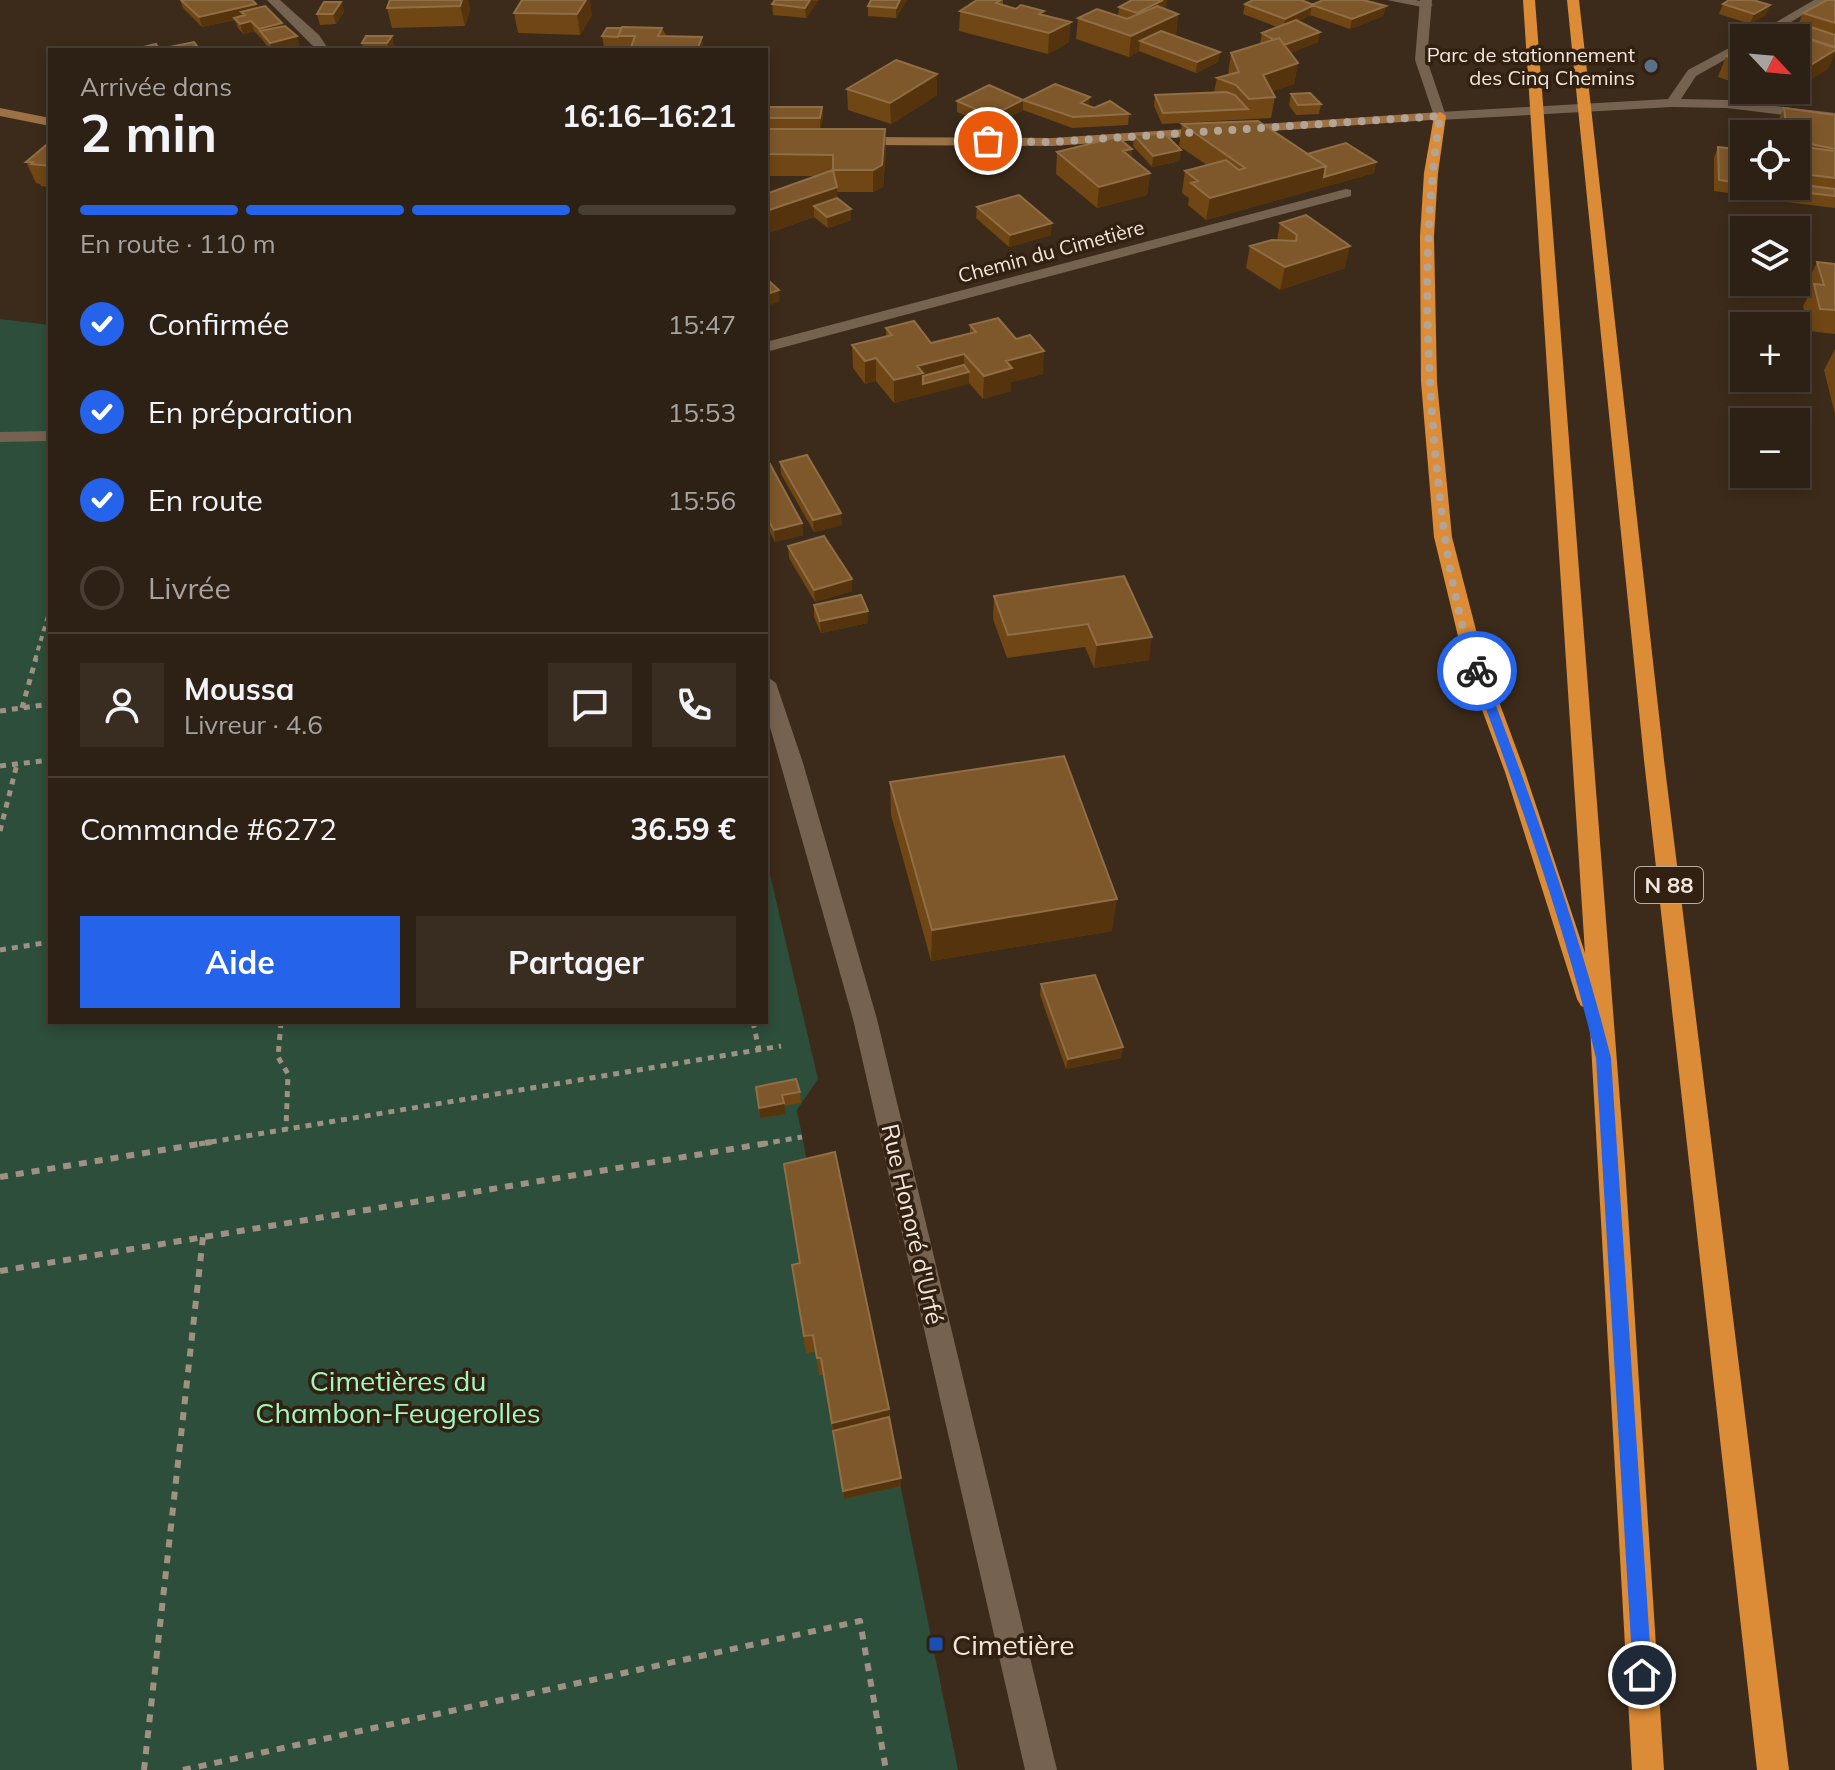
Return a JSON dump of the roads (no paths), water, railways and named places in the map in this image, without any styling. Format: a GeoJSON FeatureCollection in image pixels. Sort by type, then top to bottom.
{"type":"FeatureCollection","features":[{"type":"Feature","properties":{"kind":"highway"},"geometry":{"type":"LineString","coordinates":[[1529,0],[1604,1058],[1648,1770]]}},
{"type":"Feature","properties":{"kind":"highway","name":"N 88"},"geometry":{"type":"LineString","coordinates":[[1573,0],[1654,760],[1773,1770]]}},
{"type":"Feature","properties":{"kind":"highway"},"geometry":{"type":"LineString","coordinates":[[1440,116],[1431,173],[1427,236],[1429,382],[1443,537],[1474,661],[1584,978],[1604,1058]]}},
{"type":"Feature","properties":{"kind":"main road"},"geometry":{"type":"LineString","coordinates":[[0,112],[48,122]]}},
{"type":"Feature","properties":{"kind":"main road"},"geometry":{"type":"LineString","coordinates":[[845,141],[1052,142],[1440,116]]}},
{"type":"Feature","properties":{"kind":"street"},"geometry":{"type":"LineString","coordinates":[[273,0],[315,38],[322,48]]}},
{"type":"Feature","properties":{"kind":"street"},"geometry":{"type":"LineString","coordinates":[[1393,0],[1427,2],[1421,60],[1440,116],[1672,103],[1727,104],[1835,117]]}},
{"type":"Feature","properties":{"kind":"street"},"geometry":{"type":"LineString","coordinates":[[1780,24],[1822,0]]}},
{"type":"Feature","properties":{"kind":"street"},"geometry":{"type":"LineString","coordinates":[[1672,103],[1692,73],[1730,52]]}},
{"type":"Feature","properties":{"kind":"street","name":"Chemin du Cimetière"},"geometry":{"type":"LineString","coordinates":[[768,346],[1346,193]]}},
{"type":"Feature","properties":{"kind":"street"},"geometry":{"type":"LineString","coordinates":[[0,437],[48,436]]}},
{"type":"Feature","properties":{"kind":"street","name":"Rue Honoré d'Urfé"},"geometry":{"type":"LineString","coordinates":[[768,689],[793,763],[865,1019],[1041,1770]]}},
{"type":"Feature","properties":{"kind":"place","name":"Parc de stationnement des Cinq Chemins"},"geometry":{"type":"Point","coordinates":[1651,66]}},
{"type":"Feature","properties":{"kind":"place","name":"Cimetière"},"geometry":{"type":"Point","coordinates":[936,1644]}},
{"type":"Feature","properties":{"kind":"park label","name":"Cimetières du Chambon-Feugerolles"},"geometry":{"type":"Point","coordinates":[398,1396]}}]}
